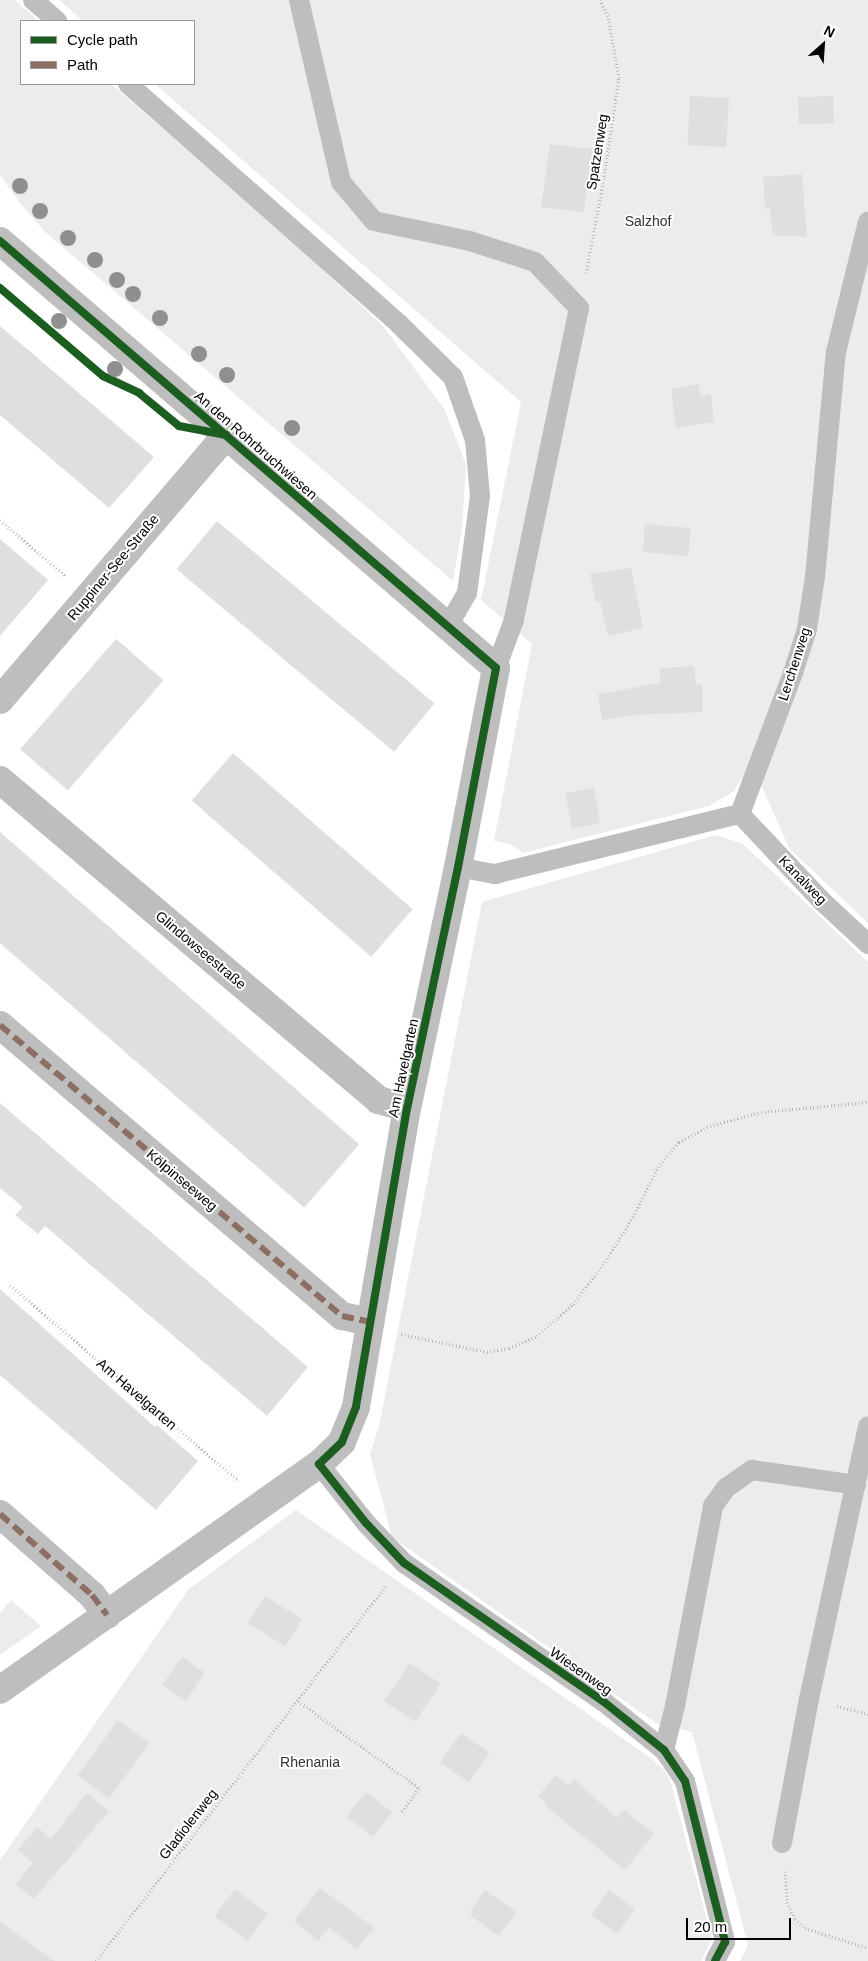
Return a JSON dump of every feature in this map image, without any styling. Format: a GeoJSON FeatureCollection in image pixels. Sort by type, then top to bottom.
{"type":"FeatureCollection","features":[{"type":"Feature","properties":{"kind":"street","name":"An den Rohrbruchwiesen"},"geometry":{"type":"LineString","coordinates":[[0,241],[496,668]]}},
{"type":"Feature","properties":{"kind":"street","name":"Ruppiner-See-Straße"},"geometry":{"type":"LineString","coordinates":[[0,700],[226,434]]}},
{"type":"Feature","properties":{"kind":"street","name":"Am Havelgarten"},"geometry":{"type":"LineString","coordinates":[[0,1690],[319,1464],[342,1442],[356,1406],[407,1108],[458,867],[496,668]]}},
{"type":"Feature","properties":{"kind":"street","name":"Glindowseestraße"},"geometry":{"type":"LineString","coordinates":[[0,780],[378,1100],[407,1108]]}},
{"type":"Feature","properties":{"kind":"street","name":"Kölpinseeweg"},"geometry":{"type":"LineString","coordinates":[[0,1025],[342,1316],[370,1322]]}},
{"type":"Feature","properties":{"kind":"street"},"geometry":{"type":"LineString","coordinates":[[0,1514],[92,1595],[107,1615]]}},
{"type":"Feature","properties":{"kind":"lane"},"geometry":{"type":"LineString","coordinates":[[33,0],[56,20]]}},
{"type":"Feature","properties":{"kind":"lane"},"geometry":{"type":"LineString","coordinates":[[299,0],[341,182],[374,221],[470,241],[535,262],[579,308],[514,620],[496,668]]}},
{"type":"Feature","properties":{"kind":"lane"},"geometry":{"type":"LineString","coordinates":[[129,85],[399,324],[453,377],[475,440],[480,496],[467,593],[448,626]]}},
{"type":"Feature","properties":{"kind":"lane","name":"Lerchenweg"},"geometry":{"type":"LineString","coordinates":[[740,814],[807,628],[815,577],[836,352],[868,222]]}},
{"type":"Feature","properties":{"kind":"lane"},"geometry":{"type":"LineString","coordinates":[[458,867],[495,874],[740,814]]}},
{"type":"Feature","properties":{"kind":"lane","name":"Kanalweg"},"geometry":{"type":"LineString","coordinates":[[740,814],[823,902],[868,944]]}},
{"type":"Feature","properties":{"kind":"lane"},"geometry":{"type":"LineString","coordinates":[[782,1843],[810,1699],[868,1426]]}},
{"type":"Feature","properties":{"kind":"lane","name":"Wiesenweg"},"geometry":{"type":"LineString","coordinates":[[319,1464],[366,1523],[404,1563],[604,1702],[664,1750],[686,1781],[725,1942],[714,1961]]}},
{"type":"Feature","properties":{"kind":"lane"},"geometry":{"type":"LineString","coordinates":[[664,1750],[675,1706],[712,1506],[726,1488],[752,1470],[856,1486]]}},
{"type":"Feature","properties":{"kind":"path"},"geometry":{"type":"LineString","coordinates":[[0,520],[89,595]]}},
{"type":"Feature","properties":{"kind":"path"},"geometry":{"type":"LineString","coordinates":[[370,1322],[401,1334],[487,1352],[510,1348],[537,1336],[572,1304],[605,1262],[633,1217],[658,1167],[679,1142],[707,1127],[761,1112],[868,1102]]}},
{"type":"Feature","properties":{"kind":"path"},"geometry":{"type":"LineString","coordinates":[[298,1701],[419,1788],[401,1813]]}},
{"type":"Feature","properties":{"kind":"path"},"geometry":{"type":"LineString","coordinates":[[782,1843],[787,1902],[794,1919],[804,1928],[868,1948]]}},
{"type":"Feature","properties":{"kind":"green space"},"geometry":{"type":"Polygon","coordinates":[[[0,0],[15,0],[38,20],[20,20],[20,85],[112,85],[275,225],[383,326],[445,410],[466,465],[462,529],[453,581],[44,231],[20,203],[0,175],[0,0]]]}},
{"type":"Feature","properties":{"kind":"green space","name":"Salzhof"},"geometry":{"type":"Polygon","coordinates":[[[59,0],[868,0],[868,923],[789,848],[761,785],[741,779],[734,791],[709,806],[523,853],[510,844],[494,841],[532,644],[481,600],[521,402],[156,85],[195,85],[195,20],[82,20],[59,0]]]}},
{"type":"Feature","properties":{"kind":"green space"},"geometry":{"type":"Polygon","coordinates":[[[716,835],[743,844],[868,962],[868,1961],[740,1961],[748,1945],[692,1732],[656,1723],[392,1537],[370,1454],[379,1426],[482,902],[716,835]]]}},
{"type":"Feature","properties":{"kind":"green space","name":"Rhenania"},"geometry":{"type":"Polygon","coordinates":[[[296,1510],[648,1756],[663,1769],[670,1780],[712,1939],[701,1961],[0,1961],[0,1860],[189,1589],[296,1510]]]}},
{"type":"Feature","properties":{"kind":"green space"},"geometry":{"type":"Polygon","coordinates":[[[11,1600],[41,1626],[0,1655],[0,1613],[11,1600]]]}},
{"type":"Feature","properties":{"kind":"building"},"geometry":{"type":"Polygon","coordinates":[[[690,96],[729,98],[726,147],[687,145],[690,96]]]}},
{"type":"Feature","properties":{"kind":"building"},"geometry":{"type":"Polygon","coordinates":[[[833,96],[834,123],[799,124],[798,97],[833,96]]]}},
{"type":"Feature","properties":{"kind":"building"},"geometry":{"type":"Polygon","coordinates":[[[550,144],[601,150],[597,179],[588,178],[584,212],[541,207],[550,144]]]}},
{"type":"Feature","properties":{"kind":"building"},"geometry":{"type":"Polygon","coordinates":[[[802,174],[807,237],[773,235],[770,209],[765,209],[763,177],[802,174]]]}},
{"type":"Feature","properties":{"kind":"building"},"geometry":{"type":"Polygon","coordinates":[[[0,326],[154,457],[109,508],[0,415],[0,326]]]}},
{"type":"Feature","properties":{"kind":"building"},"geometry":{"type":"Polygon","coordinates":[[[698,384],[701,396],[711,394],[714,422],[676,428],[671,389],[698,384]]]}},
{"type":"Feature","properties":{"kind":"building"},"geometry":{"type":"Polygon","coordinates":[[[217,521],[435,704],[394,752],[177,569],[217,521]]]}},
{"type":"Feature","properties":{"kind":"building"},"geometry":{"type":"Polygon","coordinates":[[[645,524],[691,528],[688,556],[643,552],[645,524]]]}},
{"type":"Feature","properties":{"kind":"building"},"geometry":{"type":"Polygon","coordinates":[[[0,539],[48,580],[0,636],[0,539]]]}},
{"type":"Feature","properties":{"kind":"building"},"geometry":{"type":"Polygon","coordinates":[[[631,568],[643,628],[608,636],[600,601],[596,602],[590,574],[631,568]]]}},
{"type":"Feature","properties":{"kind":"building"},"geometry":{"type":"Polygon","coordinates":[[[116,639],[164,680],[68,791],[20,749],[116,639]]]}},
{"type":"Feature","properties":{"kind":"building"},"geometry":{"type":"Polygon","coordinates":[[[694,666],[696,685],[702,684],[703,712],[636,715],[602,720],[598,694],[660,683],[660,668],[694,666]]]}},
{"type":"Feature","properties":{"kind":"building"},"geometry":{"type":"Polygon","coordinates":[[[233,753],[413,909],[371,957],[192,801],[233,753]]]}},
{"type":"Feature","properties":{"kind":"building"},"geometry":{"type":"Polygon","coordinates":[[[594,788],[600,823],[572,828],[565,793],[594,788]]]}},
{"type":"Feature","properties":{"kind":"building"},"geometry":{"type":"Polygon","coordinates":[[[0,832],[359,1144],[304,1208],[0,943],[0,832]]]}},
{"type":"Feature","properties":{"kind":"building"},"geometry":{"type":"Polygon","coordinates":[[[0,1103],[308,1367],[267,1416],[45,1226],[38,1234],[15,1215],[23,1207],[0,1188],[0,1103]]]}},
{"type":"Feature","properties":{"kind":"building"},"geometry":{"type":"Polygon","coordinates":[[[0,1289],[155,1427],[157,1425],[198,1461],[156,1510],[0,1375],[0,1289]]]}},
{"type":"Feature","properties":{"kind":"building"},"geometry":{"type":"Polygon","coordinates":[[[265,1596],[302,1619],[285,1646],[248,1623],[265,1596]]]}},
{"type":"Feature","properties":{"kind":"building"},"geometry":{"type":"Polygon","coordinates":[[[182,1657],[205,1673],[185,1701],[162,1685],[182,1657]]]}},
{"type":"Feature","properties":{"kind":"building"},"geometry":{"type":"Polygon","coordinates":[[[410,1663],[441,1684],[415,1722],[384,1701],[410,1663]]]}},
{"type":"Feature","properties":{"kind":"building"},"geometry":{"type":"Polygon","coordinates":[[[118,1720],[150,1743],[109,1799],[77,1776],[118,1720]]]}},
{"type":"Feature","properties":{"kind":"building"},"geometry":{"type":"Polygon","coordinates":[[[461,1733],[490,1753],[469,1783],[440,1762],[461,1733]]]}},
{"type":"Feature","properties":{"kind":"building"},"geometry":{"type":"Polygon","coordinates":[[[556,1775],[568,1785],[574,1779],[617,1818],[624,1810],[654,1834],[625,1870],[545,1806],[546,1804],[538,1796],[556,1775]]]}},
{"type":"Feature","properties":{"kind":"building"},"geometry":{"type":"Polygon","coordinates":[[[366,1792],[392,1812],[373,1837],[347,1816],[366,1792]]]}},
{"type":"Feature","properties":{"kind":"building"},"geometry":{"type":"Polygon","coordinates":[[[87,1793],[109,1811],[34,1899],[15,1885],[33,1863],[18,1850],[37,1827],[51,1839],[87,1793]]]}},
{"type":"Feature","properties":{"kind":"building"},"geometry":{"type":"Polygon","coordinates":[[[320,1888],[374,1928],[357,1949],[329,1928],[318,1941],[294,1921],[320,1888]]]}},
{"type":"Feature","properties":{"kind":"building"},"geometry":{"type":"Polygon","coordinates":[[[235,1889],[268,1914],[247,1941],[215,1916],[235,1889]]]}},
{"type":"Feature","properties":{"kind":"building"},"geometry":{"type":"Polygon","coordinates":[[[485,1890],[517,1912],[499,1936],[471,1916],[470,1912],[485,1890]]]}},
{"type":"Feature","properties":{"kind":"building"},"geometry":{"type":"Polygon","coordinates":[[[609,1890],[635,1909],[617,1934],[591,1915],[609,1890]]]}},
{"type":"Feature","properties":{"kind":"building"},"geometry":{"type":"Polygon","coordinates":[[[0,1922],[55,1961],[0,1961],[0,1922]]]}},
{"type":"Feature","properties":{"kind":"marked path"},"geometry":{"type":"LineString","coordinates":[[0,1025],[342,1316],[370,1322]]}},
{"type":"Feature","properties":{"kind":"marked path"},"geometry":{"type":"LineString","coordinates":[[0,1514],[92,1595],[107,1615]]}},
{"type":"Feature","properties":{"kind":"cycle path"},"geometry":{"type":"LineString","coordinates":[[0,241],[496,668],[458,867],[407,1108],[356,1407],[342,1442],[319,1464],[366,1523],[404,1563],[604,1702],[664,1750],[685,1781],[725,1942],[715,1961]]}},
{"type":"Feature","properties":{"kind":"cycle path"},"geometry":{"type":"LineString","coordinates":[[0,288],[103,376],[139,393],[179,426],[226,435]]}}]}
